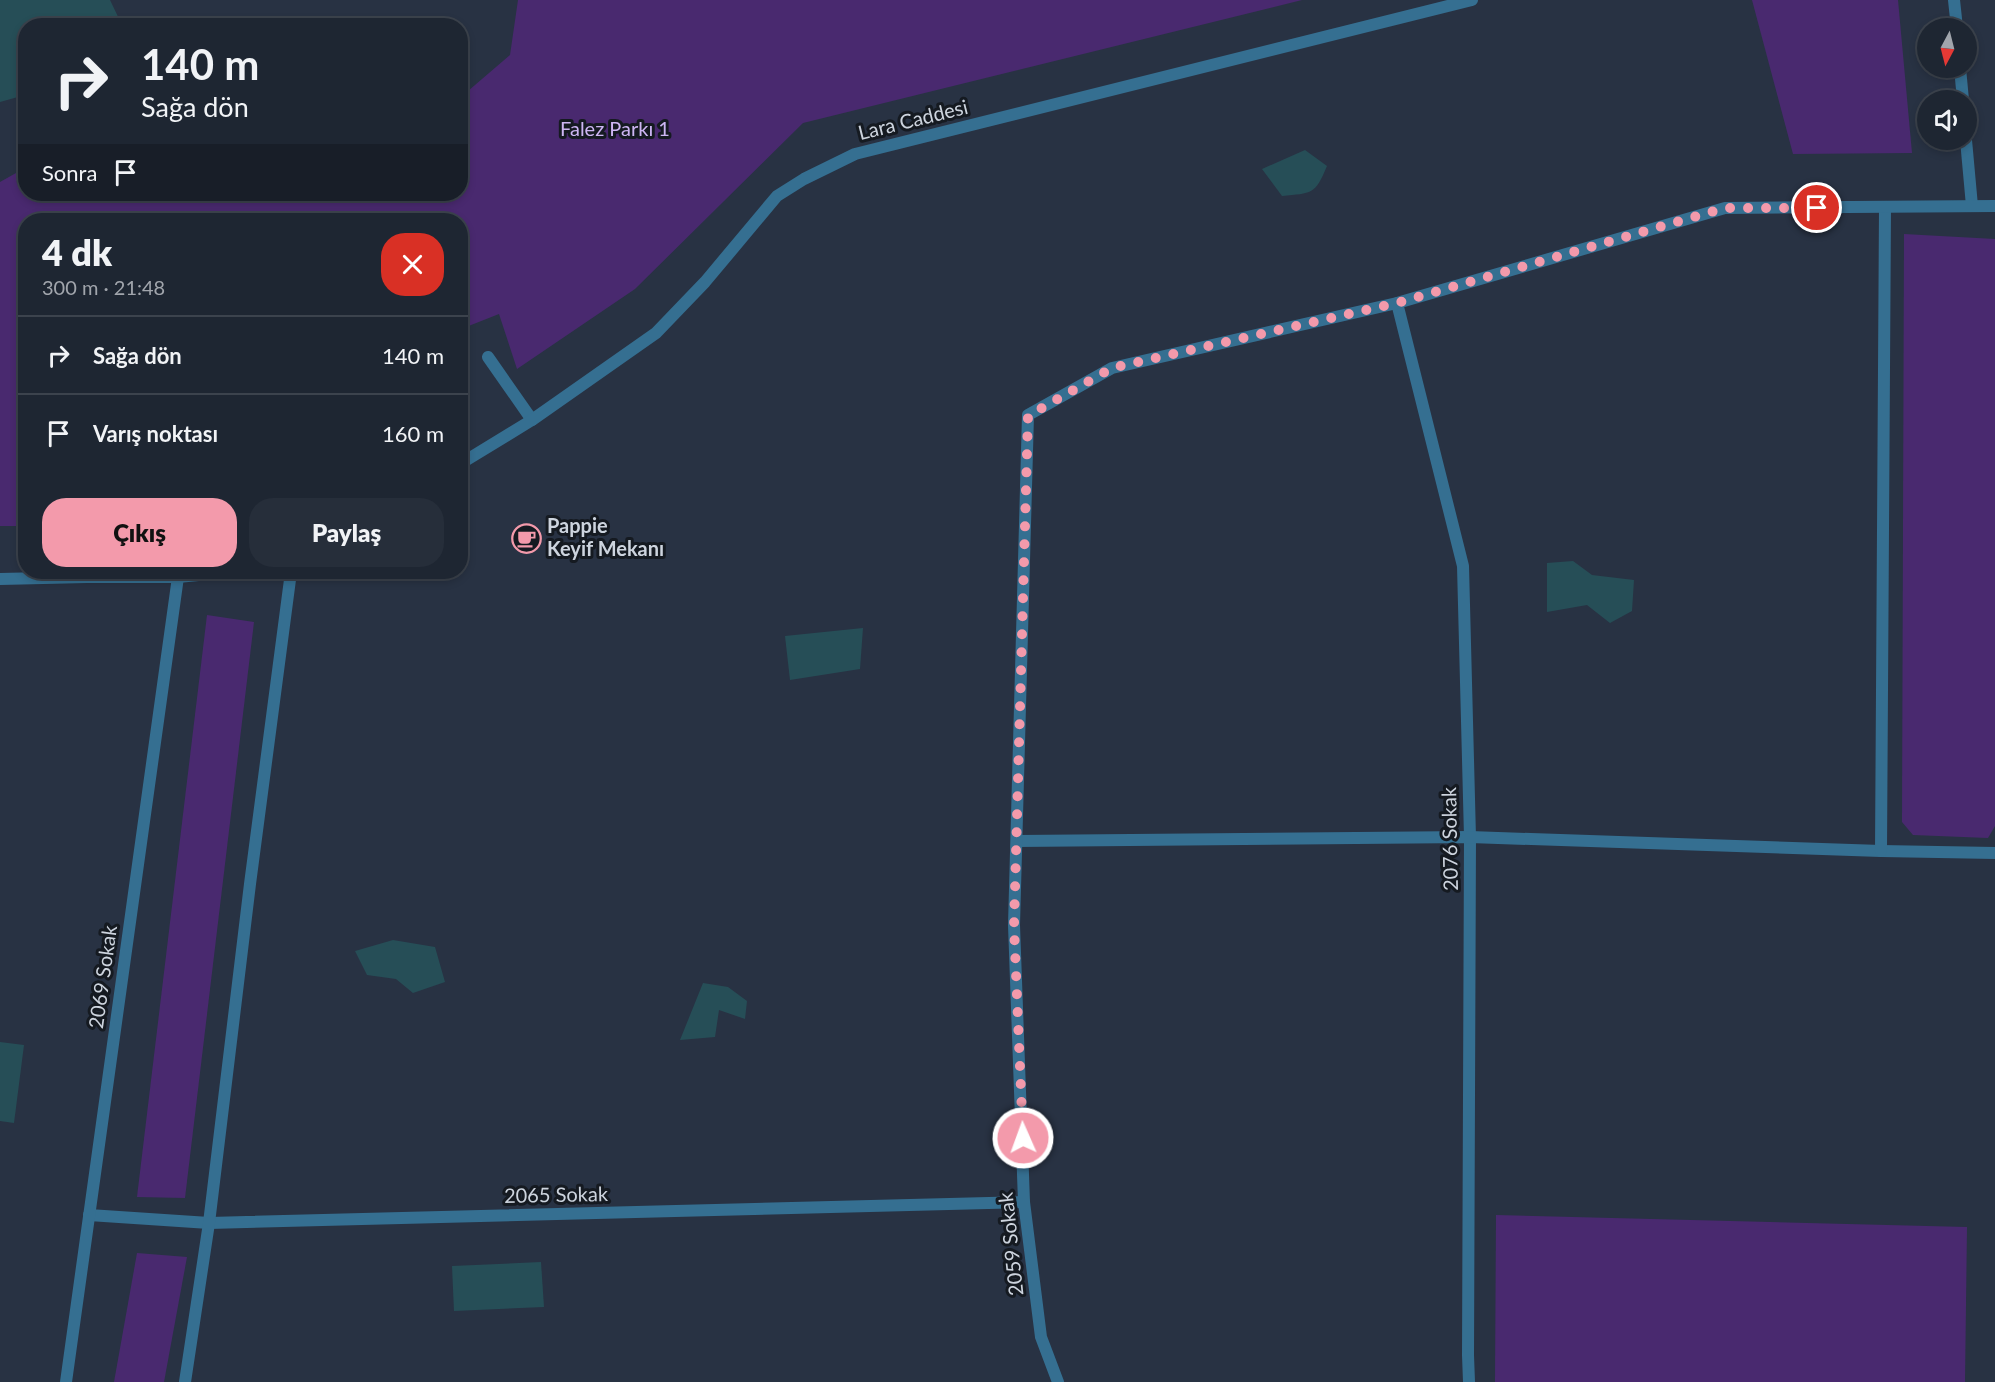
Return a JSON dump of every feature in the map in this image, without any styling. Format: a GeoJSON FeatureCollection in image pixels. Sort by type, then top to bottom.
{"type":"FeatureCollection","features":[{"type":"Feature","properties":{"kind":"street","name":"Lara Caddesi"},"geometry":{"type":"LineString","coordinates":[[468,460],[532,420],[656,333],[705,282],[777,196],[804,179],[855,154],[1472,0]]}},
{"type":"Feature","properties":{"kind":"street"},"geometry":{"type":"LineString","coordinates":[[1954,0],[1956,18]]}},
{"type":"Feature","properties":{"kind":"street"},"geometry":{"type":"LineString","coordinates":[[1967,150],[1972,206]]}},
{"type":"Feature","properties":{"kind":"street"},"geometry":{"type":"LineString","coordinates":[[1397,303],[1725,208],[1995,206]]}},
{"type":"Feature","properties":{"kind":"street"},"geometry":{"type":"LineString","coordinates":[[1881,851],[1885,208]]}},
{"type":"Feature","properties":{"kind":"street","name":"2059 Sokak"},"geometry":{"type":"LineString","coordinates":[[1058,1382],[1041,1337],[1024,1202],[1014,926],[1028,416],[1112,368],[1397,303]]}},
{"type":"Feature","properties":{"kind":"street","name":"2076 Sokak"},"geometry":{"type":"LineString","coordinates":[[1397,303],[1463,566],[1470,837],[1469,1382]]}},
{"type":"Feature","properties":{"kind":"street"},"geometry":{"type":"LineString","coordinates":[[488,357],[532,420]]}},
{"type":"Feature","properties":{"kind":"street"},"geometry":{"type":"LineString","coordinates":[[0,579],[18,579]]}},
{"type":"Feature","properties":{"kind":"street","name":"2069 Sokak"},"geometry":{"type":"LineString","coordinates":[[66,1382],[178,579]]}},
{"type":"Feature","properties":{"kind":"street"},"geometry":{"type":"LineString","coordinates":[[185,1382],[209,1223],[290,579]]}},
{"type":"Feature","properties":{"kind":"street"},"geometry":{"type":"LineString","coordinates":[[1017,841],[1470,837],[1995,853]]}},
{"type":"Feature","properties":{"kind":"street","name":"2065 Sokak"},"geometry":{"type":"LineString","coordinates":[[89,1215],[209,1223],[1024,1202]]}},
{"type":"Feature","properties":{"kind":"green space","name":"Falez Parkı 1"},"geometry":{"type":"Polygon","coordinates":[[[518,0],[1302,0],[803,123],[635,289],[517,369],[499,314],[468,326],[468,213],[18,213],[18,526],[0,526],[0,182],[18,172],[18,201],[468,201],[468,91],[510,55],[518,0]]]}},
{"type":"Feature","properties":{"kind":"green space"},"geometry":{"type":"Polygon","coordinates":[[[1752,0],[1898,0],[1912,153],[1793,154],[1752,0]]]}},
{"type":"Feature","properties":{"kind":"green space"},"geometry":{"type":"Polygon","coordinates":[[[1904,234],[1995,239],[1995,826],[1988,838],[1913,835],[1902,822],[1904,234]]]}},
{"type":"Feature","properties":{"kind":"green space"},"geometry":{"type":"Polygon","coordinates":[[[207,615],[254,622],[185,1198],[137,1197],[207,615]]]}},
{"type":"Feature","properties":{"kind":"green space"},"geometry":{"type":"Polygon","coordinates":[[[1496,1215],[1967,1227],[1965,1382],[1495,1382],[1496,1215]]]}},
{"type":"Feature","properties":{"kind":"green space"},"geometry":{"type":"Polygon","coordinates":[[[137,1253],[187,1257],[164,1382],[114,1382],[137,1253]]]}},
{"type":"Feature","properties":{"kind":"shaded area"},"geometry":{"type":"Polygon","coordinates":[[[0,0],[110,0],[119,18],[18,18],[18,97],[0,102],[0,0]]]}},
{"type":"Feature","properties":{"kind":"shaded area"},"geometry":{"type":"Polygon","coordinates":[[[1305,150],[1327,166],[1323,175],[1311,191],[1282,196],[1262,169],[1305,150]]]}},
{"type":"Feature","properties":{"kind":"shaded area"},"geometry":{"type":"Polygon","coordinates":[[[1573,561],[1592,575],[1634,580],[1632,611],[1610,623],[1587,605],[1547,612],[1547,563],[1573,561]]]}},
{"type":"Feature","properties":{"kind":"shaded area"},"geometry":{"type":"Polygon","coordinates":[[[863,628],[860,669],[790,680],[785,636],[863,628]]]}},
{"type":"Feature","properties":{"kind":"shaded area"},"geometry":{"type":"Polygon","coordinates":[[[393,940],[435,947],[445,982],[413,993],[396,979],[367,975],[355,951],[393,940]]]}},
{"type":"Feature","properties":{"kind":"shaded area"},"geometry":{"type":"Polygon","coordinates":[[[703,983],[728,987],[747,1001],[745,1019],[719,1010],[715,1037],[680,1040],[703,983]]]}},
{"type":"Feature","properties":{"kind":"shaded area"},"geometry":{"type":"Polygon","coordinates":[[[0,1042],[24,1045],[14,1123],[0,1121],[0,1042]]]}},
{"type":"Feature","properties":{"kind":"shaded area"},"geometry":{"type":"Polygon","coordinates":[[[541,1262],[544,1307],[454,1311],[452,1266],[541,1262]]]}},
{"type":"Feature","properties":{"kind":"place","name":"Pappie Keyif Mekanı"},"geometry":{"type":"Point","coordinates":[526,538]}},
{"type":"Feature","properties":{"kind":"route"},"geometry":{"type":"LineString","coordinates":[[1023,1138],[1014,926],[1028,416],[1112,368],[1397,303],[1725,208],[1817,208]]}}]}
